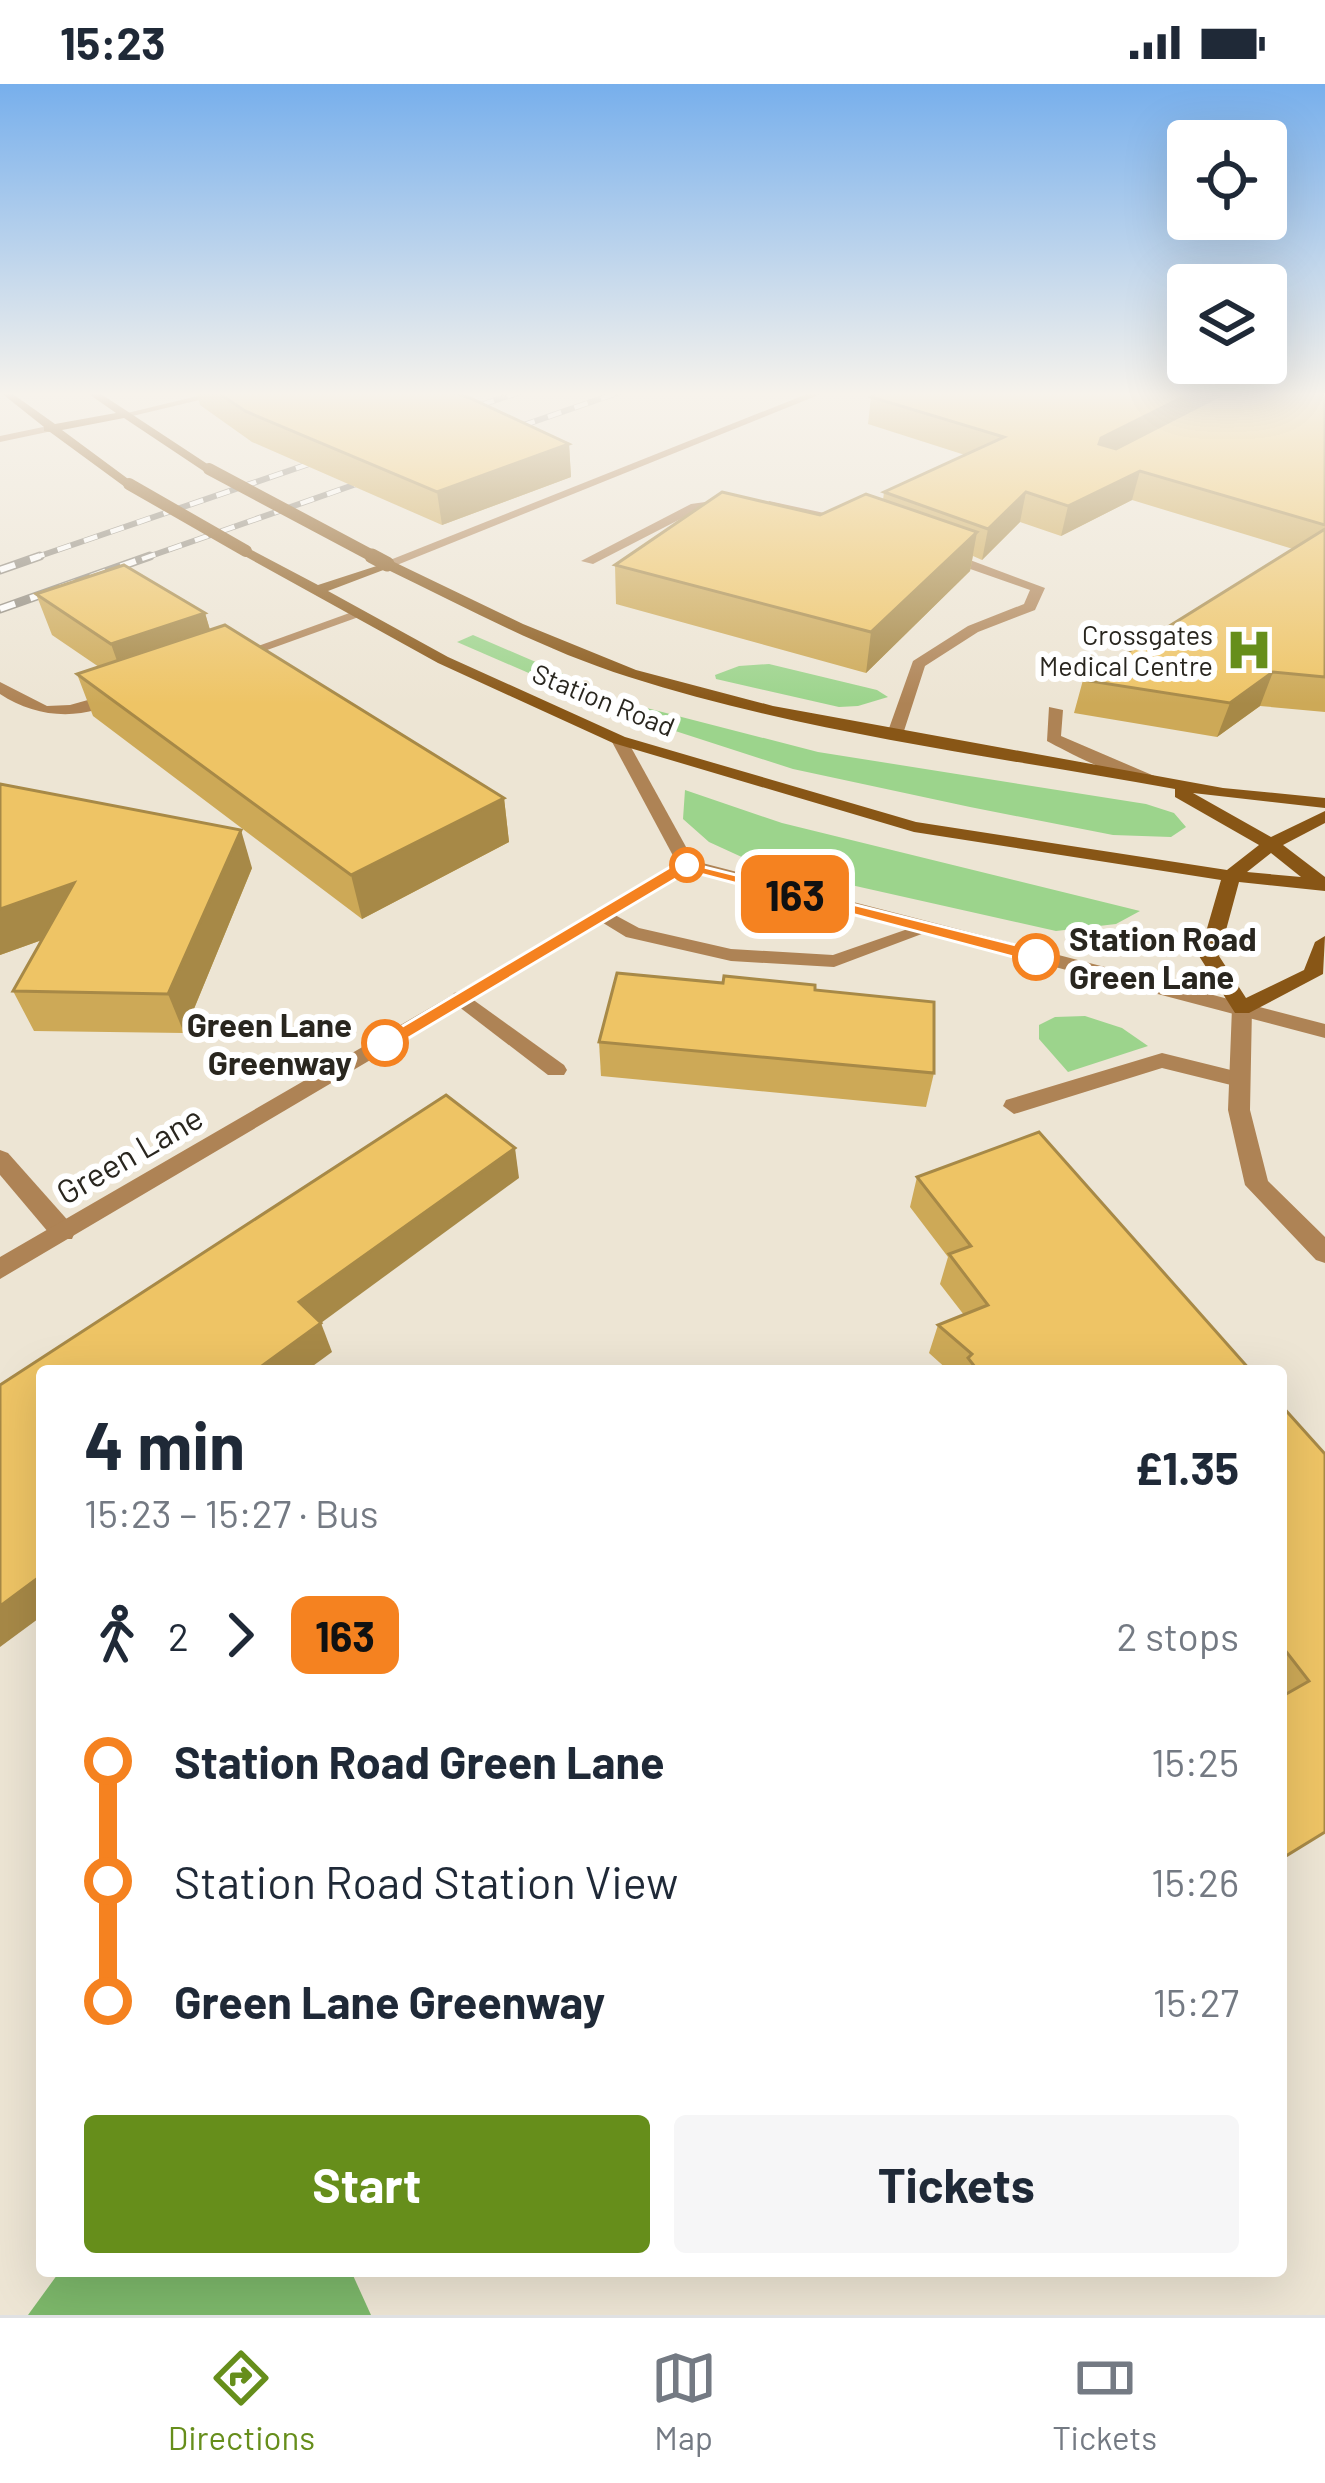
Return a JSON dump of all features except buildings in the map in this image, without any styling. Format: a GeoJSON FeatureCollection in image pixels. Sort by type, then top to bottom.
{"type":"FeatureCollection","features":[{"type":"Feature","properties":{"kind":"main road","name":"Station Road"},"geometry":{"type":"LineString","coordinates":[[150,496],[442,660],[619,740],[914,827],[1324,889]]}},
{"type":"Feature","properties":{"kind":"main road","name":"Station Road"},"geometry":{"type":"LineString","coordinates":[[260,496],[518,627],[631,674],[772,710],[895,734],[1158,781],[1325,802]]}},
{"type":"Feature","properties":{"kind":"main road"},"geometry":{"type":"LineString","coordinates":[[317,590],[387,564]]}},
{"type":"Feature","properties":{"kind":"main road"},"geometry":{"type":"LineString","coordinates":[[1158,781],[1271,844],[1324,889]]}},
{"type":"Feature","properties":{"kind":"main road"},"geometry":{"type":"LineString","coordinates":[[1325,816],[1271,844],[1231,876],[1209,956],[1243,1008],[1313,974],[1325,942]]}},
{"type":"Feature","properties":{"kind":"street"},"geometry":{"type":"LineString","coordinates":[[387,564],[558,496]]}},
{"type":"Feature","properties":{"kind":"street"},"geometry":{"type":"LineString","coordinates":[[588,561],[695,507],[729,502],[826,514],[868,529]]}},
{"type":"Feature","properties":{"kind":"street"},"geometry":{"type":"LineString","coordinates":[[895,734],[918,664],[973,629],[1030,607],[1038,588],[932,551]]}},
{"type":"Feature","properties":{"kind":"street"},"geometry":{"type":"LineString","coordinates":[[220,662],[360,614]]}},
{"type":"Feature","properties":{"kind":"street"},"geometry":{"type":"LineString","coordinates":[[0,687],[32,710],[52,713],[130,694]]}},
{"type":"Feature","properties":{"kind":"street"},"geometry":{"type":"LineString","coordinates":[[1055,710],[1053,738],[1085,755],[1158,781]]}},
{"type":"Feature","properties":{"kind":"street"},"geometry":{"type":"LineString","coordinates":[[619,740],[687,865],[1325,1031]]}},
{"type":"Feature","properties":{"kind":"street","name":"Green Lane"},"geometry":{"type":"LineString","coordinates":[[0,1269],[687,865]]}},
{"type":"Feature","properties":{"kind":"street"},"geometry":{"type":"LineString","coordinates":[[602,914],[633,933],[731,955],[834,961],[925,929]]}},
{"type":"Feature","properties":{"kind":"street"},"geometry":{"type":"LineString","coordinates":[[461,998],[556,1070]]}},
{"type":"Feature","properties":{"kind":"street"},"geometry":{"type":"LineString","coordinates":[[1243,1008],[1239,1110],[1257,1185],[1325,1253]]}},
{"type":"Feature","properties":{"kind":"street"},"geometry":{"type":"LineString","coordinates":[[1014,1106],[1162,1060],[1239,1079]]}},
{"type":"Feature","properties":{"kind":"street"},"geometry":{"type":"LineString","coordinates":[[0,1159],[63,1232]]}},
{"type":"Feature","properties":{"kind":"green space"},"geometry":{"type":"Polygon","coordinates":[[[473,635],[614,698],[600,704],[457,642],[473,635]]]}},
{"type":"Feature","properties":{"kind":"green space"},"geometry":{"type":"Polygon","coordinates":[[[769,664],[877,690],[888,697],[839,707],[716,679],[715,675],[739,666],[769,664]]]}},
{"type":"Feature","properties":{"kind":"green space"},"geometry":{"type":"Polygon","coordinates":[[[635,705],[818,752],[1146,804],[1174,813],[1186,827],[1171,837],[1113,835],[793,769],[629,716],[624,708],[635,705]]]}},
{"type":"Feature","properties":{"kind":"green space"},"geometry":{"type":"Polygon","coordinates":[[[685,790],[782,823],[1140,911],[1116,924],[1056,931],[757,864],[709,842],[683,819],[685,790]]]}},
{"type":"Feature","properties":{"kind":"green space"},"geometry":{"type":"Polygon","coordinates":[[[1085,1016],[1122,1028],[1148,1046],[1068,1072],[1039,1039],[1039,1025],[1055,1017],[1085,1016]]]}},
{"type":"Feature","properties":{"kind":"green space"},"geometry":{"type":"Polygon","coordinates":[[[56,2277],[354,2277],[371,2315],[28,2315],[56,2277]]]}},
{"type":"Feature","properties":{"kind":"railway"},"geometry":{"type":"LineString","coordinates":[[31,559],[215,496]]}},
{"type":"Feature","properties":{"kind":"railway"},"geometry":{"type":"LineString","coordinates":[[142,559],[322,496]]}},
{"type":"Feature","properties":{"kind":"railway"},"geometry":{"type":"LineString","coordinates":[[0,570],[40,556]]}},
{"type":"Feature","properties":{"kind":"railway"},"geometry":{"type":"LineString","coordinates":[[0,609],[150,556]]}},
{"type":"Feature","properties":{"kind":"bus line","name":"163"},"geometry":{"type":"LineString","coordinates":[[385,1043],[687,865],[1036,957]]}},
{"type":"Feature","properties":{"kind":"place","name":"Crossgates Medical Centre"},"geometry":{"type":"Point","coordinates":[1249,650]}},
{"type":"Feature","properties":{"kind":"place","name":"Station Road Green Lane"},"geometry":{"type":"Point","coordinates":[1036,957]}},
{"type":"Feature","properties":{"kind":"place","name":"Green Lane Greenway"},"geometry":{"type":"Point","coordinates":[385,1043]}}]}
